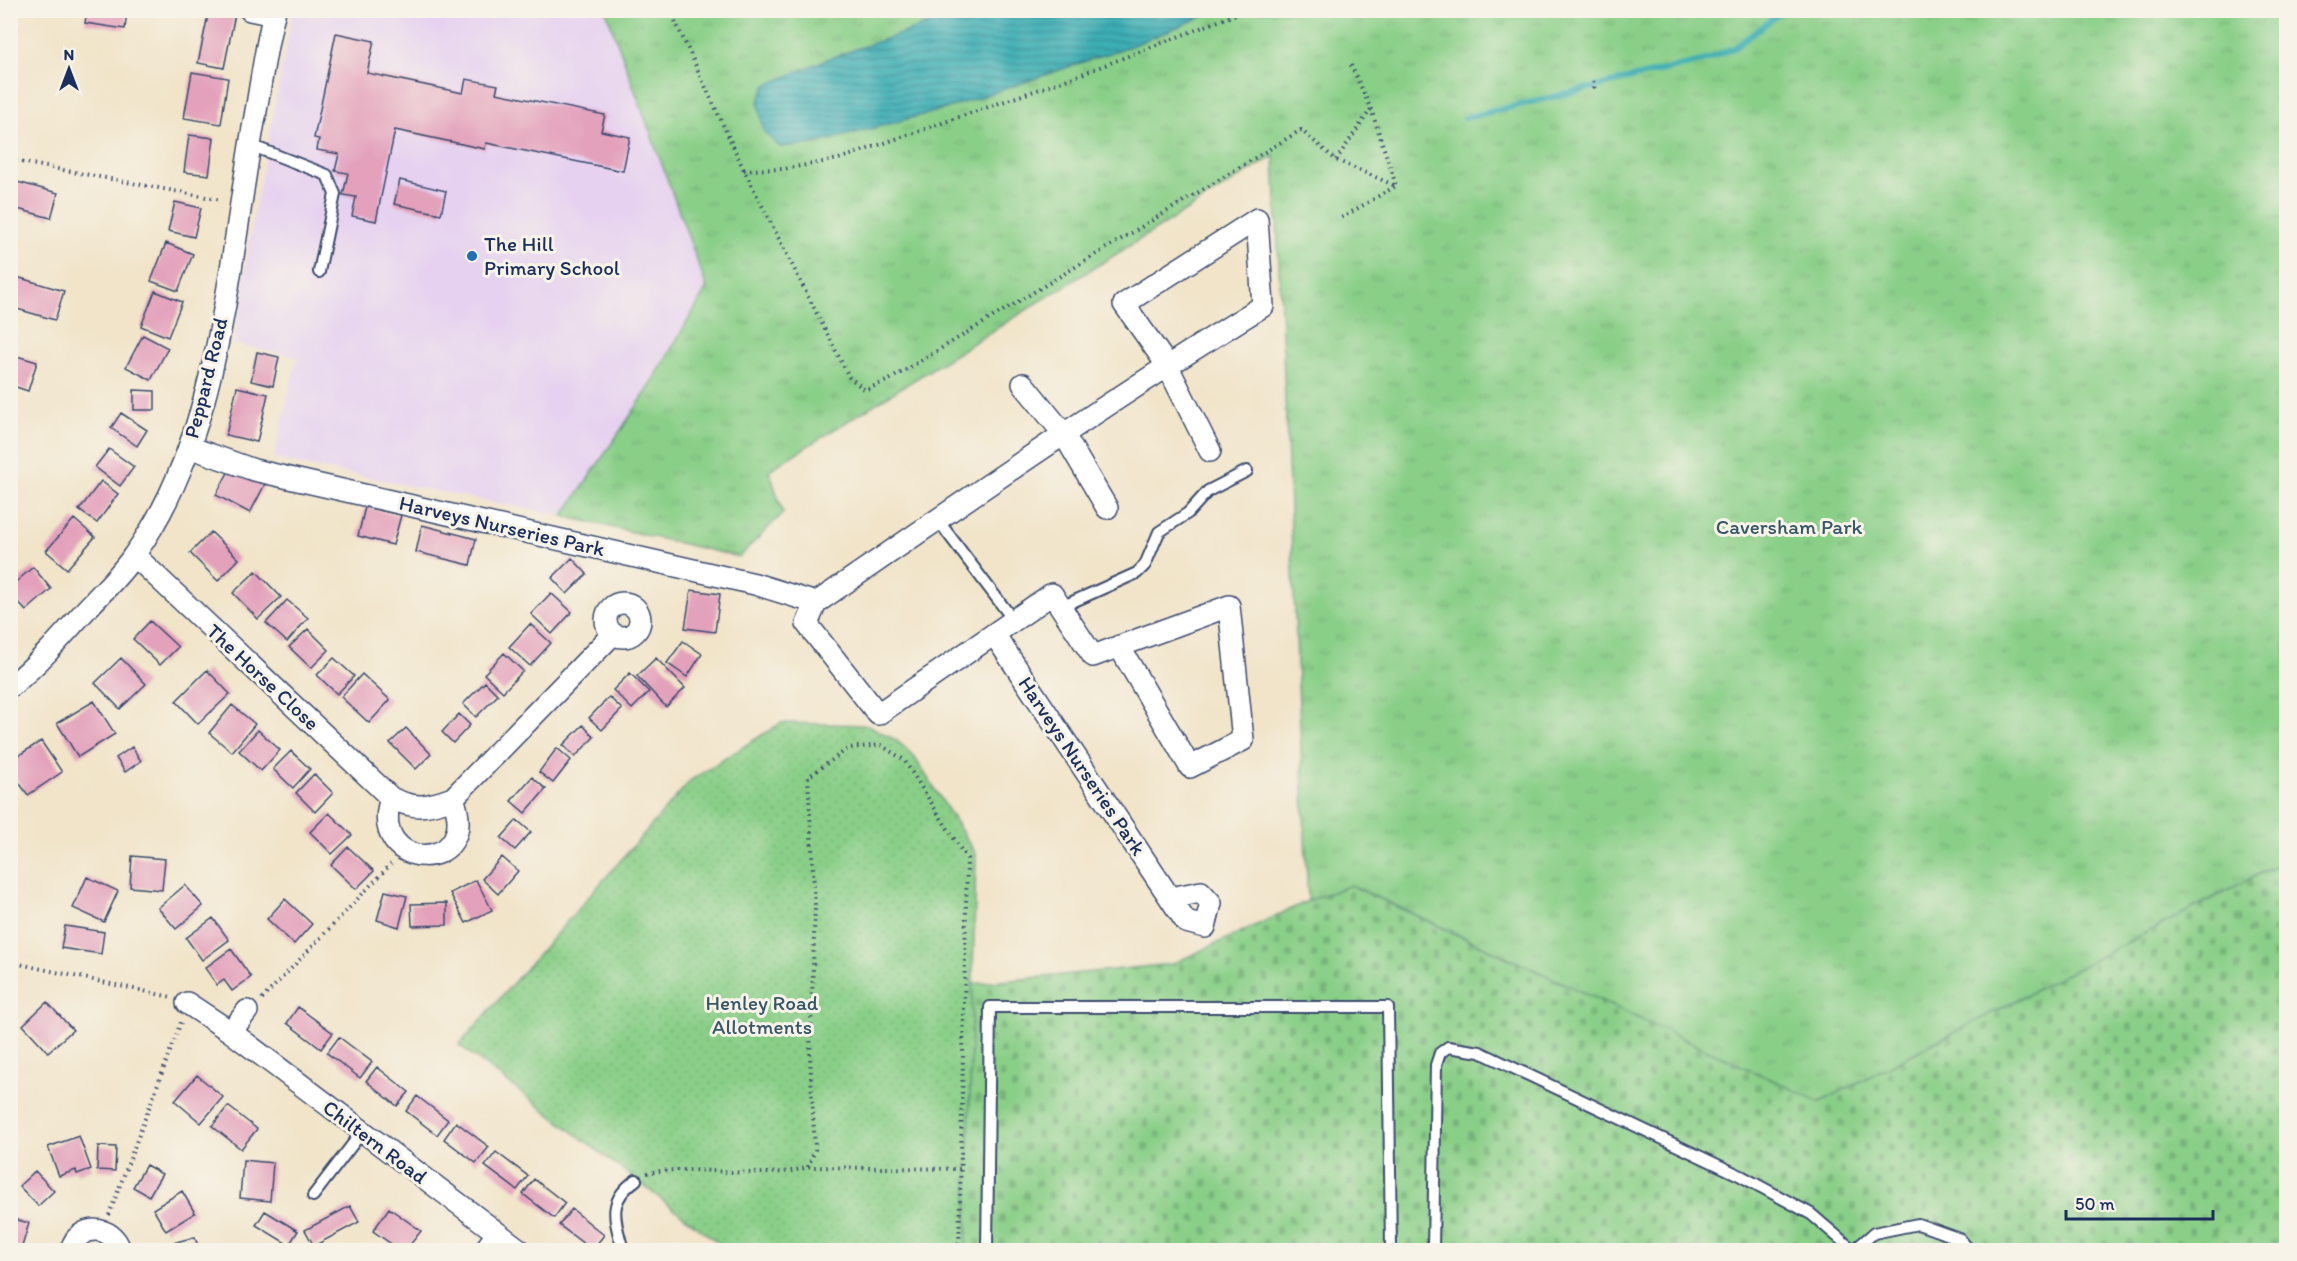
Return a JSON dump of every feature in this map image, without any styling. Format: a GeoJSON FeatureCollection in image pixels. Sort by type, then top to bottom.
{"type":"FeatureCollection","features":[{"type":"Feature","properties":{"kind":"street"},"geometry":{"type":"LineString","coordinates":[[250,10],[274,13]]}},
{"type":"Feature","properties":{"kind":"street","name":"Peppard Road"},"geometry":{"type":"LineString","coordinates":[[10,687],[38,664],[134,555],[160,513],[189,447],[206,390],[219,333],[274,13]]}},
{"type":"Feature","properties":{"kind":"street"},"geometry":{"type":"LineString","coordinates":[[1119,646],[1190,767],[1243,740],[1229,606],[1119,646],[1093,656],[1052,594],[878,714],[807,624],[816,603],[1063,433],[1167,365],[1263,306],[1257,219],[1124,304],[1167,365],[1210,451]]}},
{"type":"Feature","properties":{"kind":"street"},"geometry":{"type":"LineString","coordinates":[[1023,384],[1063,433],[1107,508]]}},
{"type":"Feature","properties":{"kind":"street","name":"Harveys Nurseries Park"},"geometry":{"type":"LineString","coordinates":[[189,447],[254,470],[755,584],[816,603]]}},
{"type":"Feature","properties":{"kind":"street","name":"The Horse Close"},"geometry":{"type":"LineString","coordinates":[[134,555],[391,798],[403,804],[420,807],[453,798]]}},
{"type":"Feature","properties":{"kind":"street"},"geometry":{"type":"LineString","coordinates":[[391,798],[386,813],[389,828],[394,841],[404,850],[419,856],[435,856],[449,847],[458,822],[458,810],[453,798],[613,634]]}},
{"type":"Feature","properties":{"kind":"street","name":"Harveys Nurseries Park"},"geometry":{"type":"LineString","coordinates":[[994,634],[1170,898]]}},
{"type":"Feature","properties":{"kind":"street","name":"Chiltern Road"},"geometry":{"type":"LineString","coordinates":[[187,1003],[231,1032],[362,1132],[491,1242],[520,1251]]}},
{"type":"Feature","properties":{"kind":"street"},"geometry":{"type":"LineString","coordinates":[[231,1032],[246,1011]]}},
{"type":"Feature","properties":{"kind":"street"},"geometry":{"type":"LineString","coordinates":[[72,1251],[75,1240],[81,1234],[96,1229],[104,1231],[116,1240],[120,1251]]}},
{"type":"Feature","properties":{"kind":"lane"},"geometry":{"type":"LineString","coordinates":[[250,145],[327,175],[335,194],[319,272]]}},
{"type":"Feature","properties":{"kind":"lane"},"geometry":{"type":"LineString","coordinates":[[1061,607],[1137,573],[1145,565],[1159,532],[1188,513],[1208,491],[1247,471]]}},
{"type":"Feature","properties":{"kind":"lane"},"geometry":{"type":"LineString","coordinates":[[937,519],[1014,621]]}},
{"type":"Feature","properties":{"kind":"lane"},"geometry":{"type":"LineString","coordinates":[[987,1251],[990,1007],[1388,1007],[1391,1251]]}},
{"type":"Feature","properties":{"kind":"lane"},"geometry":{"type":"LineString","coordinates":[[1433,1251],[1436,1065],[1440,1053],[1448,1047],[1480,1052],[1740,1176],[1811,1214],[1854,1251],[1874,1233],[1918,1224],[1960,1239],[1969,1251]]}},
{"type":"Feature","properties":{"kind":"lane"},"geometry":{"type":"LineString","coordinates":[[313,1196],[362,1132]]}},
{"type":"Feature","properties":{"kind":"lane"},"geometry":{"type":"LineString","coordinates":[[623,1251],[614,1215],[615,1205],[624,1188],[636,1180]]}},
{"type":"Feature","properties":{"kind":"path"},"geometry":{"type":"LineString","coordinates":[[670,10],[744,171],[849,378],[865,390],[889,380],[1301,130],[1336,160],[1396,186]]}},
{"type":"Feature","properties":{"kind":"path"},"geometry":{"type":"LineString","coordinates":[[744,171],[784,168],[839,159],[1074,77],[1247,10]]}},
{"type":"Feature","properties":{"kind":"path"},"geometry":{"type":"LineString","coordinates":[[1351,65],[1371,109],[1396,186]]}},
{"type":"Feature","properties":{"kind":"path"},"geometry":{"type":"LineString","coordinates":[[1593,81],[1595,90]]}},
{"type":"Feature","properties":{"kind":"path"},"geometry":{"type":"LineString","coordinates":[[1336,160],[1371,109]]}},
{"type":"Feature","properties":{"kind":"path"},"geometry":{"type":"LineString","coordinates":[[10,160],[240,204]]}},
{"type":"Feature","properties":{"kind":"path"},"geometry":{"type":"LineString","coordinates":[[1341,218],[1396,186]]}},
{"type":"Feature","properties":{"kind":"path"},"geometry":{"type":"LineString","coordinates":[[808,1167],[815,1150],[810,1057],[815,906],[808,777],[849,748],[881,745],[904,760],[967,859],[959,1251]]}},
{"type":"Feature","properties":{"kind":"path"},"geometry":{"type":"LineString","coordinates":[[246,1011],[263,999],[404,850]]}},
{"type":"Feature","properties":{"kind":"path"},"geometry":{"type":"LineString","coordinates":[[10,962],[164,994],[187,1003],[104,1231]]}},
{"type":"Feature","properties":{"kind":"path"},"geometry":{"type":"LineString","coordinates":[[636,1180],[646,1173],[658,1171],[783,1171],[808,1167],[961,1169]]}},
{"type":"Feature","properties":{"kind":"shaded area","name":"The Hill Primary School"},"geometry":{"type":"Polygon","coordinates":[[[293,11],[606,11],[707,288],[647,391],[563,516],[274,459],[297,357],[234,344],[252,224],[293,11]]]}},
{"type":"Feature","properties":{"kind":"green space","name":"Caversham Park"},"geometry":{"type":"Polygon","coordinates":[[[606,11],[2286,11],[2286,860],[1820,1102],[1351,885],[1308,901],[1274,156],[769,470],[783,513],[739,557],[563,516],[647,391],[707,288],[606,11]]]}},
{"type":"Feature","properties":{"kind":"green space","name":"Henley Road Allotments"},"geometry":{"type":"Polygon","coordinates":[[[781,723],[868,725],[896,740],[913,755],[976,854],[966,1250],[728,1250],[459,1045],[691,780],[781,723]]]}},
{"type":"Feature","properties":{"kind":"green space"},"geometry":{"type":"Polygon","coordinates":[[[2286,860],[2286,1250],[966,1250],[972,984],[1172,964],[1308,901],[1350,885],[1820,1102],[2286,860]]]}},
{"type":"Feature","properties":{"kind":"water"},"geometry":{"type":"Polygon","coordinates":[[[967,11],[1216,11],[1136,44],[945,109],[814,144],[780,147],[764,132],[758,102],[766,85],[830,58],[967,11]]]}},
{"type":"Feature","properties":{"kind":"building"},"geometry":{"type":"Polygon","coordinates":[[[87,10],[127,10],[125,29],[85,23],[87,10]]]}},
{"type":"Feature","properties":{"kind":"building"},"geometry":{"type":"Polygon","coordinates":[[[209,10],[235,14],[224,68],[198,63],[209,10]]]}},
{"type":"Feature","properties":{"kind":"building"},"geometry":{"type":"Polygon","coordinates":[[[10,28],[17,29],[12,59],[10,59],[10,28]]]}},
{"type":"Feature","properties":{"kind":"building"},"geometry":{"type":"Polygon","coordinates":[[[336,33],[374,41],[367,73],[463,93],[466,79],[498,85],[496,93],[605,115],[601,131],[630,137],[623,171],[486,143],[485,149],[395,130],[376,221],[352,216],[356,197],[343,195],[348,173],[335,171],[339,154],[317,150],[319,139],[314,138],[336,33]]]}},
{"type":"Feature","properties":{"kind":"building"},"geometry":{"type":"Polygon","coordinates":[[[192,72],[228,78],[221,124],[184,118],[192,72]]]}},
{"type":"Feature","properties":{"kind":"building"},"geometry":{"type":"Polygon","coordinates":[[[189,135],[214,138],[209,175],[184,172],[189,135]]]}},
{"type":"Feature","properties":{"kind":"building"},"geometry":{"type":"Polygon","coordinates":[[[10,180],[58,193],[51,218],[10,207],[10,180]]]}},
{"type":"Feature","properties":{"kind":"building"},"geometry":{"type":"Polygon","coordinates":[[[400,180],[446,191],[441,214],[394,204],[400,180]]]}},
{"type":"Feature","properties":{"kind":"building"},"geometry":{"type":"Polygon","coordinates":[[[175,202],[201,208],[194,237],[168,231],[175,202]]]}},
{"type":"Feature","properties":{"kind":"building"},"geometry":{"type":"Polygon","coordinates":[[[166,243],[193,254],[178,291],[151,281],[166,243]]]}},
{"type":"Feature","properties":{"kind":"building"},"geometry":{"type":"Polygon","coordinates":[[[10,275],[64,291],[55,320],[10,307],[10,275]]]}},
{"type":"Feature","properties":{"kind":"building"},"geometry":{"type":"Polygon","coordinates":[[[155,291],[182,302],[168,337],[141,326],[155,291]]]}},
{"type":"Feature","properties":{"kind":"building"},"geometry":{"type":"Polygon","coordinates":[[[143,335],[168,348],[151,380],[126,367],[143,335]]]}},
{"type":"Feature","properties":{"kind":"building"},"geometry":{"type":"Polygon","coordinates":[[[257,352],[279,357],[273,386],[251,381],[257,352]]]}},
{"type":"Feature","properties":{"kind":"building"},"geometry":{"type":"Polygon","coordinates":[[[10,354],[37,362],[28,391],[10,385],[10,354]]]}},
{"type":"Feature","properties":{"kind":"building"},"geometry":{"type":"Polygon","coordinates":[[[237,387],[268,394],[257,442],[226,435],[237,387]]]}},
{"type":"Feature","properties":{"kind":"building"},"geometry":{"type":"Polygon","coordinates":[[[134,390],[155,391],[155,410],[134,410],[134,390]]]}},
{"type":"Feature","properties":{"kind":"building"},"geometry":{"type":"Polygon","coordinates":[[[121,413],[147,430],[137,446],[111,428],[121,413]]]}},
{"type":"Feature","properties":{"kind":"building"},"geometry":{"type":"Polygon","coordinates":[[[109,449],[134,467],[120,486],[95,467],[109,449]]]}},
{"type":"Feature","properties":{"kind":"building"},"geometry":{"type":"Polygon","coordinates":[[[231,467],[265,484],[250,513],[216,495],[231,467]]]}},
{"type":"Feature","properties":{"kind":"building"},"geometry":{"type":"Polygon","coordinates":[[[101,481],[118,494],[97,523],[79,510],[101,481]]]}},
{"type":"Feature","properties":{"kind":"building"},"geometry":{"type":"Polygon","coordinates":[[[365,507],[401,515],[393,545],[358,536],[365,507]]]}},
{"type":"Feature","properties":{"kind":"building"},"geometry":{"type":"Polygon","coordinates":[[[74,519],[95,537],[67,569],[46,551],[74,519]]]}},
{"type":"Feature","properties":{"kind":"building"},"geometry":{"type":"Polygon","coordinates":[[[422,525],[476,539],[470,565],[416,552],[422,525]]]}},
{"type":"Feature","properties":{"kind":"building"},"geometry":{"type":"Polygon","coordinates":[[[211,532],[239,559],[218,581],[190,553],[211,532]]]}},
{"type":"Feature","properties":{"kind":"building"},"geometry":{"type":"Polygon","coordinates":[[[572,558],[587,574],[567,594],[552,578],[572,558]]]}},
{"type":"Feature","properties":{"kind":"building"},"geometry":{"type":"Polygon","coordinates":[[[33,567],[51,589],[26,611],[10,593],[10,587],[33,567]]]}},
{"type":"Feature","properties":{"kind":"building"},"geometry":{"type":"Polygon","coordinates":[[[256,571],[281,597],[258,619],[233,593],[256,571]]]}},
{"type":"Feature","properties":{"kind":"building"},"geometry":{"type":"Polygon","coordinates":[[[691,590],[720,594],[715,632],[685,628],[691,590]]]}},
{"type":"Feature","properties":{"kind":"building"},"geometry":{"type":"Polygon","coordinates":[[[551,593],[572,612],[552,634],[531,614],[551,593]]]}},
{"type":"Feature","properties":{"kind":"building"},"geometry":{"type":"Polygon","coordinates":[[[287,600],[308,618],[287,642],[266,623],[287,600]]]}},
{"type":"Feature","properties":{"kind":"building"},"geometry":{"type":"Polygon","coordinates":[[[150,621],[178,647],[160,665],[133,639],[150,621]]]}},
{"type":"Feature","properties":{"kind":"building"},"geometry":{"type":"Polygon","coordinates":[[[530,624],[551,643],[530,666],[509,647],[530,624]]]}},
{"type":"Feature","properties":{"kind":"building"},"geometry":{"type":"Polygon","coordinates":[[[308,629],[329,650],[311,668],[289,647],[308,629]]]}},
{"type":"Feature","properties":{"kind":"building"},"geometry":{"type":"Polygon","coordinates":[[[683,641],[702,654],[687,677],[667,663],[683,641]]]}},
{"type":"Feature","properties":{"kind":"building"},"geometry":{"type":"Polygon","coordinates":[[[504,653],[523,671],[503,692],[484,674],[504,653]]]}},
{"type":"Feature","properties":{"kind":"building"},"geometry":{"type":"Polygon","coordinates":[[[121,658],[146,684],[120,709],[95,683],[121,658]]]}},
{"type":"Feature","properties":{"kind":"building"},"geometry":{"type":"Polygon","coordinates":[[[334,658],[354,676],[337,694],[317,675],[334,658]]]}},
{"type":"Feature","properties":{"kind":"building"},"geometry":{"type":"Polygon","coordinates":[[[656,658],[685,688],[666,707],[637,676],[656,658]]]}},
{"type":"Feature","properties":{"kind":"building"},"geometry":{"type":"Polygon","coordinates":[[[207,670],[230,694],[198,724],[176,701],[207,670]]]}},
{"type":"Feature","properties":{"kind":"building"},"geometry":{"type":"Polygon","coordinates":[[[630,673],[649,692],[632,709],[613,690],[630,673]]]}},
{"type":"Feature","properties":{"kind":"building"},"geometry":{"type":"Polygon","coordinates":[[[362,674],[390,700],[369,723],[341,697],[362,674]]]}},
{"type":"Feature","properties":{"kind":"building"},"geometry":{"type":"Polygon","coordinates":[[[485,682],[498,695],[476,717],[463,704],[485,682]]]}},
{"type":"Feature","properties":{"kind":"building"},"geometry":{"type":"Polygon","coordinates":[[[609,697],[622,709],[602,730],[589,718],[609,697]]]}},
{"type":"Feature","properties":{"kind":"building"},"geometry":{"type":"Polygon","coordinates":[[[94,701],[115,734],[78,757],[57,723],[94,701]]]}},
{"type":"Feature","properties":{"kind":"building"},"geometry":{"type":"Polygon","coordinates":[[[232,705],[255,724],[232,752],[209,733],[232,705]]]}},
{"type":"Feature","properties":{"kind":"building"},"geometry":{"type":"Polygon","coordinates":[[[459,714],[470,725],[453,743],[442,732],[459,714]]]}},
{"type":"Feature","properties":{"kind":"building"},"geometry":{"type":"Polygon","coordinates":[[[583,725],[594,737],[575,757],[563,745],[583,725]]]}},
{"type":"Feature","properties":{"kind":"building"},"geometry":{"type":"Polygon","coordinates":[[[406,728],[431,754],[416,769],[390,743],[406,728]]]}},
{"type":"Feature","properties":{"kind":"building"},"geometry":{"type":"Polygon","coordinates":[[[258,730],[280,750],[261,771],[239,751],[258,730]]]}},
{"type":"Feature","properties":{"kind":"building"},"geometry":{"type":"Polygon","coordinates":[[[41,741],[62,772],[28,795],[10,770],[10,761],[41,741]]]}},
{"type":"Feature","properties":{"kind":"building"},"geometry":{"type":"Polygon","coordinates":[[[132,747],[141,761],[125,772],[116,758],[132,747]]]}},
{"type":"Feature","properties":{"kind":"building"},"geometry":{"type":"Polygon","coordinates":[[[557,748],[571,760],[553,783],[539,772],[557,748]]]}},
{"type":"Feature","properties":{"kind":"building"},"geometry":{"type":"Polygon","coordinates":[[[291,751],[310,769],[293,788],[273,769],[291,751]]]}},
{"type":"Feature","properties":{"kind":"building"},"geometry":{"type":"Polygon","coordinates":[[[314,774],[333,793],[315,812],[296,793],[314,774]]]}},
{"type":"Feature","properties":{"kind":"building"},"geometry":{"type":"Polygon","coordinates":[[[532,777],[546,789],[525,813],[511,801],[532,777]]]}},
{"type":"Feature","properties":{"kind":"building"},"geometry":{"type":"Polygon","coordinates":[[[329,813],[352,835],[332,854],[310,832],[329,813]]]}},
{"type":"Feature","properties":{"kind":"building"},"geometry":{"type":"Polygon","coordinates":[[[517,820],[531,832],[515,850],[501,838],[517,820]]]}},
{"type":"Feature","properties":{"kind":"building"},"geometry":{"type":"Polygon","coordinates":[[[348,847],[374,871],[356,889],[331,865],[348,847]]]}},
{"type":"Feature","properties":{"kind":"building"},"geometry":{"type":"Polygon","coordinates":[[[132,856],[165,859],[162,890],[130,887],[132,856]]]}},
{"type":"Feature","properties":{"kind":"building"},"geometry":{"type":"Polygon","coordinates":[[[502,857],[518,871],[498,894],[482,879],[502,857]]]}},
{"type":"Feature","properties":{"kind":"building"},"geometry":{"type":"Polygon","coordinates":[[[87,877],[118,891],[104,922],[73,908],[87,877]]]}},
{"type":"Feature","properties":{"kind":"building"},"geometry":{"type":"Polygon","coordinates":[[[476,880],[492,910],[466,923],[450,893],[476,880]]]}},
{"type":"Feature","properties":{"kind":"building"},"geometry":{"type":"Polygon","coordinates":[[[185,885],[203,906],[176,929],[158,908],[185,885]]]}},
{"type":"Feature","properties":{"kind":"building"},"geometry":{"type":"Polygon","coordinates":[[[385,891],[407,896],[399,927],[377,920],[385,891]]]}},
{"type":"Feature","properties":{"kind":"building"},"geometry":{"type":"Polygon","coordinates":[[[285,899],[312,924],[294,944],[267,919],[285,899]]]}},
{"type":"Feature","properties":{"kind":"building"},"geometry":{"type":"Polygon","coordinates":[[[447,903],[447,925],[412,926],[411,904],[447,903]]]}},
{"type":"Feature","properties":{"kind":"building"},"geometry":{"type":"Polygon","coordinates":[[[213,918],[229,940],[202,960],[186,938],[213,918]]]}},
{"type":"Feature","properties":{"kind":"building"},"geometry":{"type":"Polygon","coordinates":[[[65,926],[104,932],[101,954],[61,948],[65,926]]]}},
{"type":"Feature","properties":{"kind":"building"},"geometry":{"type":"Polygon","coordinates":[[[231,949],[251,977],[232,991],[224,980],[217,985],[205,968],[231,949]]]}},
{"type":"Feature","properties":{"kind":"building"},"geometry":{"type":"Polygon","coordinates":[[[47,1002],[73,1030],[48,1052],[23,1025],[47,1002]]]}},
{"type":"Feature","properties":{"kind":"building"},"geometry":{"type":"Polygon","coordinates":[[[298,1007],[333,1033],[321,1049],[287,1023],[298,1007]]]}},
{"type":"Feature","properties":{"kind":"building"},"geometry":{"type":"Polygon","coordinates":[[[339,1037],[372,1062],[360,1078],[327,1053],[339,1037]]]}},
{"type":"Feature","properties":{"kind":"building"},"geometry":{"type":"Polygon","coordinates":[[[377,1067],[409,1092],[397,1106],[366,1081],[377,1067]]]}},
{"type":"Feature","properties":{"kind":"building"},"geometry":{"type":"Polygon","coordinates":[[[197,1075],[223,1097],[201,1123],[175,1101],[197,1075]]]}},
{"type":"Feature","properties":{"kind":"building"},"geometry":{"type":"Polygon","coordinates":[[[417,1096],[448,1120],[437,1135],[406,1111],[417,1096]]]}},
{"type":"Feature","properties":{"kind":"building"},"geometry":{"type":"Polygon","coordinates":[[[228,1106],[257,1129],[241,1149],[212,1126],[228,1106]]]}},
{"type":"Feature","properties":{"kind":"building"},"geometry":{"type":"Polygon","coordinates":[[[456,1122],[489,1147],[476,1163],[444,1139],[456,1122]]]}},
{"type":"Feature","properties":{"kind":"building"},"geometry":{"type":"Polygon","coordinates":[[[79,1136],[91,1169],[77,1174],[76,1170],[59,1176],[48,1147],[79,1136]]]}},
{"type":"Feature","properties":{"kind":"building"},"geometry":{"type":"Polygon","coordinates":[[[98,1146],[116,1147],[115,1171],[97,1170],[98,1146]]]}},
{"type":"Feature","properties":{"kind":"building"},"geometry":{"type":"Polygon","coordinates":[[[496,1152],[528,1176],[517,1190],[485,1166],[496,1152]]]}},
{"type":"Feature","properties":{"kind":"building"},"geometry":{"type":"Polygon","coordinates":[[[243,1160],[273,1163],[270,1201],[240,1198],[243,1160]]]}},
{"type":"Feature","properties":{"kind":"building"},"geometry":{"type":"Polygon","coordinates":[[[146,1165],[162,1174],[149,1196],[133,1187],[146,1165]]]}},
{"type":"Feature","properties":{"kind":"building"},"geometry":{"type":"Polygon","coordinates":[[[35,1171],[54,1191],[38,1206],[19,1186],[35,1171]]]}},
{"type":"Feature","properties":{"kind":"building"},"geometry":{"type":"Polygon","coordinates":[[[534,1179],[565,1203],[554,1218],[523,1194],[534,1179]]]}},
{"type":"Feature","properties":{"kind":"building"},"geometry":{"type":"Polygon","coordinates":[[[182,1191],[195,1213],[166,1231],[153,1209],[182,1191]]]}},
{"type":"Feature","properties":{"kind":"building"},"geometry":{"type":"Polygon","coordinates":[[[350,1206],[359,1222],[314,1246],[305,1230],[350,1206]]]}},
{"type":"Feature","properties":{"kind":"building"},"geometry":{"type":"Polygon","coordinates":[[[389,1208],[421,1231],[406,1250],[400,1250],[373,1231],[389,1208]]]}},
{"type":"Feature","properties":{"kind":"building"},"geometry":{"type":"Polygon","coordinates":[[[572,1209],[604,1235],[592,1250],[559,1225],[572,1209]]]}},
{"type":"Feature","properties":{"kind":"building"},"geometry":{"type":"Polygon","coordinates":[[[265,1211],[298,1231],[289,1245],[256,1225],[265,1211]]]}},
{"type":"Feature","properties":{"kind":"building"},"geometry":{"type":"Polygon","coordinates":[[[10,1218],[29,1223],[21,1250],[10,1247],[10,1218]]]}},
{"type":"Feature","properties":{"kind":"building"},"geometry":{"type":"Polygon","coordinates":[[[195,1237],[199,1250],[171,1250],[169,1244],[195,1237]]]}},
{"type":"Feature","properties":{"kind":"waterway"},"geometry":{"type":"LineString","coordinates":[[1465,118],[1706,60],[1735,47],[1784,10]]}},
{"type":"Feature","properties":{"kind":"place","name":"The Hill Primary School"},"geometry":{"type":"Point","coordinates":[472,256]}}]}
